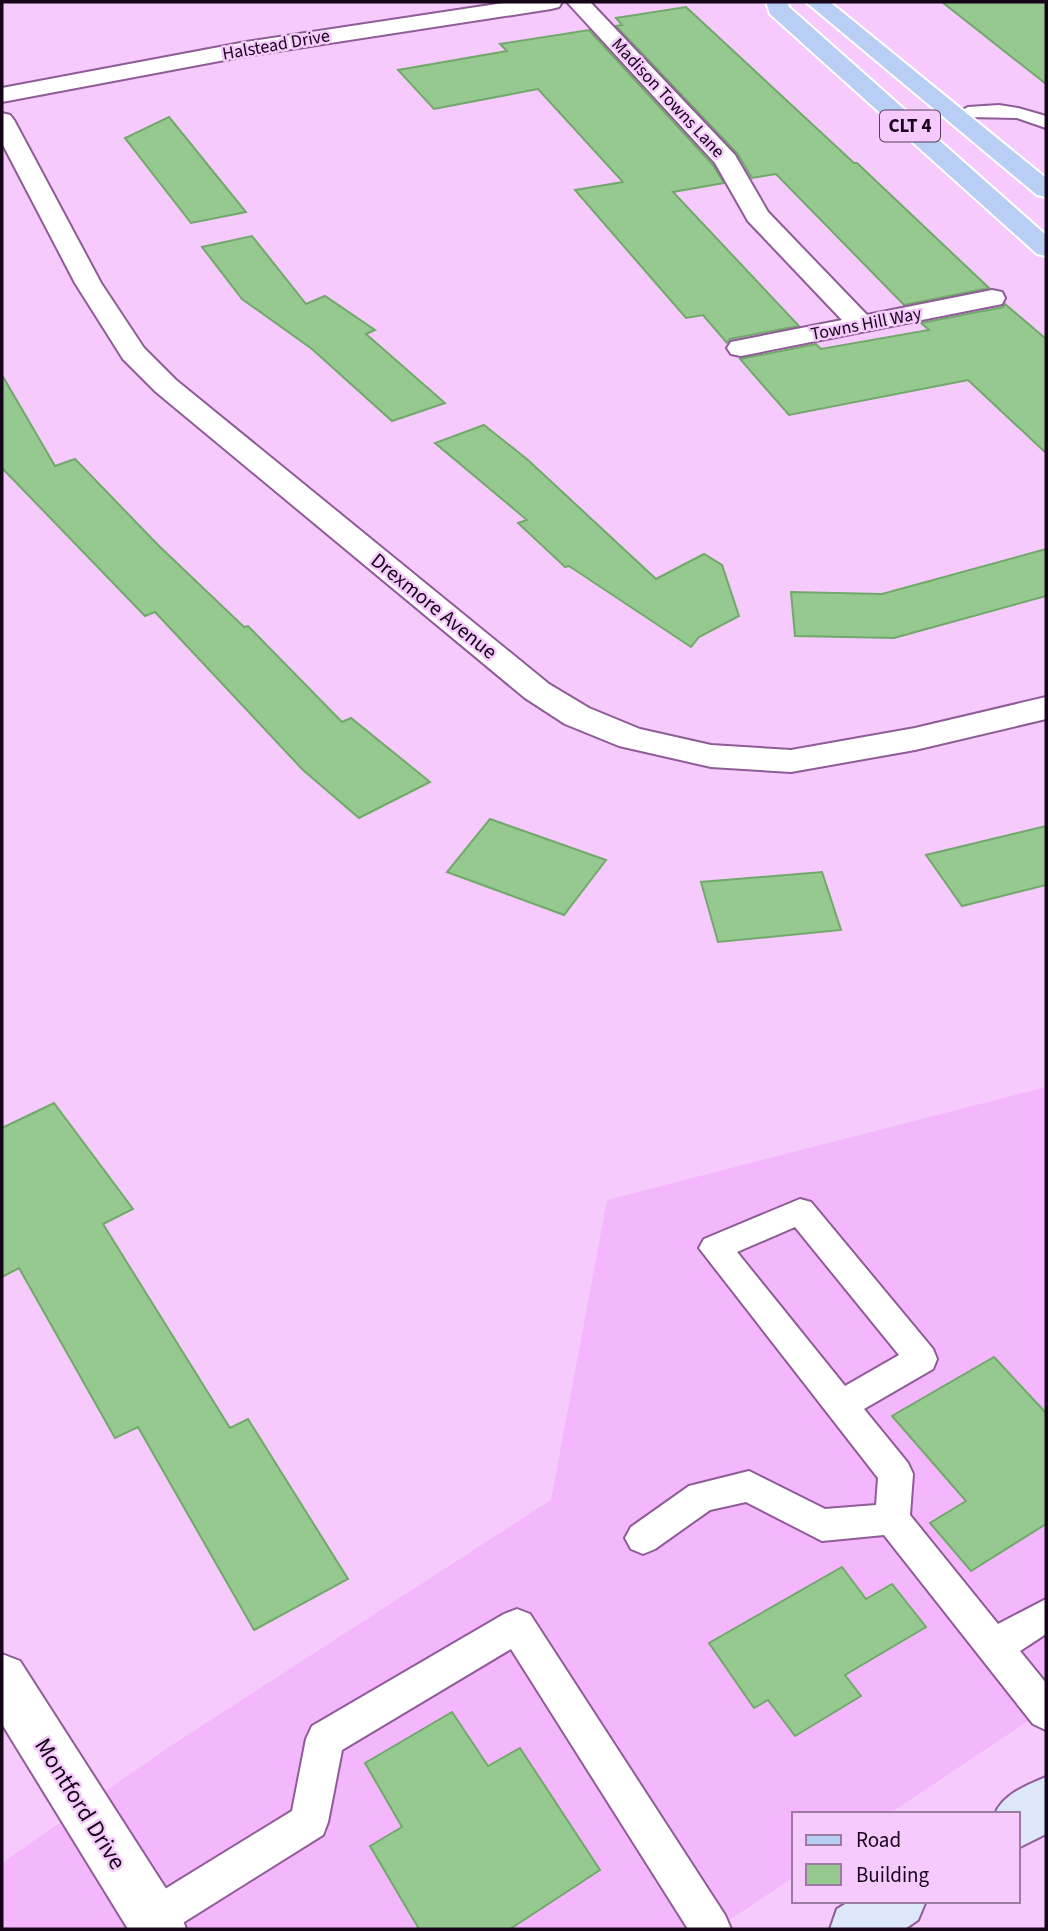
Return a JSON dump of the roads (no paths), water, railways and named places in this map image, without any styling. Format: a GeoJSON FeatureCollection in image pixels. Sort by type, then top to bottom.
{"type":"FeatureCollection","features":[{"type":"Feature","properties":{"kind":"main road","name":"CLT 4"},"geometry":{"type":"LineString","coordinates":[[776,2],[779,9],[1046,248]]}},
{"type":"Feature","properties":{"kind":"main road"},"geometry":{"type":"LineString","coordinates":[[817,2],[1046,190]]}},
{"type":"Feature","properties":{"kind":"main road"},"geometry":{"type":"LineString","coordinates":[[1020,1821],[1046,1803]]}},
{"type":"Feature","properties":{"kind":"main road"},"geometry":{"type":"LineString","coordinates":[[858,1929],[897,1903]]}},
{"type":"Feature","properties":{"kind":"street","name":"Halstead Drive"},"geometry":{"type":"LineString","coordinates":[[2,94],[246,49],[551,2]]}},
{"type":"Feature","properties":{"kind":"street","name":"Madison Towns Lane"},"geometry":{"type":"LineString","coordinates":[[578,2],[726,160],[757,216],[862,325]]}},
{"type":"Feature","properties":{"kind":"street","name":"Drexmore Avenue"},"geometry":{"type":"LineString","coordinates":[[2,120],[88,283],[133,353],[166,386],[537,691],[577,716],[631,738],[711,756],[791,761],[915,739],[1046,708]]}},
{"type":"Feature","properties":{"kind":"street","name":"Towns Hill Way"},"geometry":{"type":"LineString","coordinates":[[741,348],[992,298]]}},
{"type":"Feature","properties":{"kind":"street","name":"Montford Drive"},"geometry":{"type":"LineString","coordinates":[[2,1678],[156,1924]]}},
{"type":"Feature","properties":{"kind":"lane"},"geometry":{"type":"LineString","coordinates":[[968,112],[1006,110],[1024,114],[1046,124]]}},
{"type":"Feature","properties":{"kind":"lane"},"geometry":{"type":"LineString","coordinates":[[841,1405],[921,1359],[800,1211],[715,1248],[896,1474],[892,1519],[1046,1712]]}},
{"type":"Feature","properties":{"kind":"lane"},"geometry":{"type":"LineString","coordinates":[[643,1538],[701,1497],[749,1486],[822,1525],[892,1519]]}},
{"type":"Feature","properties":{"kind":"lane"},"geometry":{"type":"LineString","coordinates":[[994,1647],[1046,1615]]}},
{"type":"Feature","properties":{"kind":"lane"},"geometry":{"type":"LineString","coordinates":[[156,1924],[309,1822],[326,1739],[517,1626],[711,1929]]}}]}
